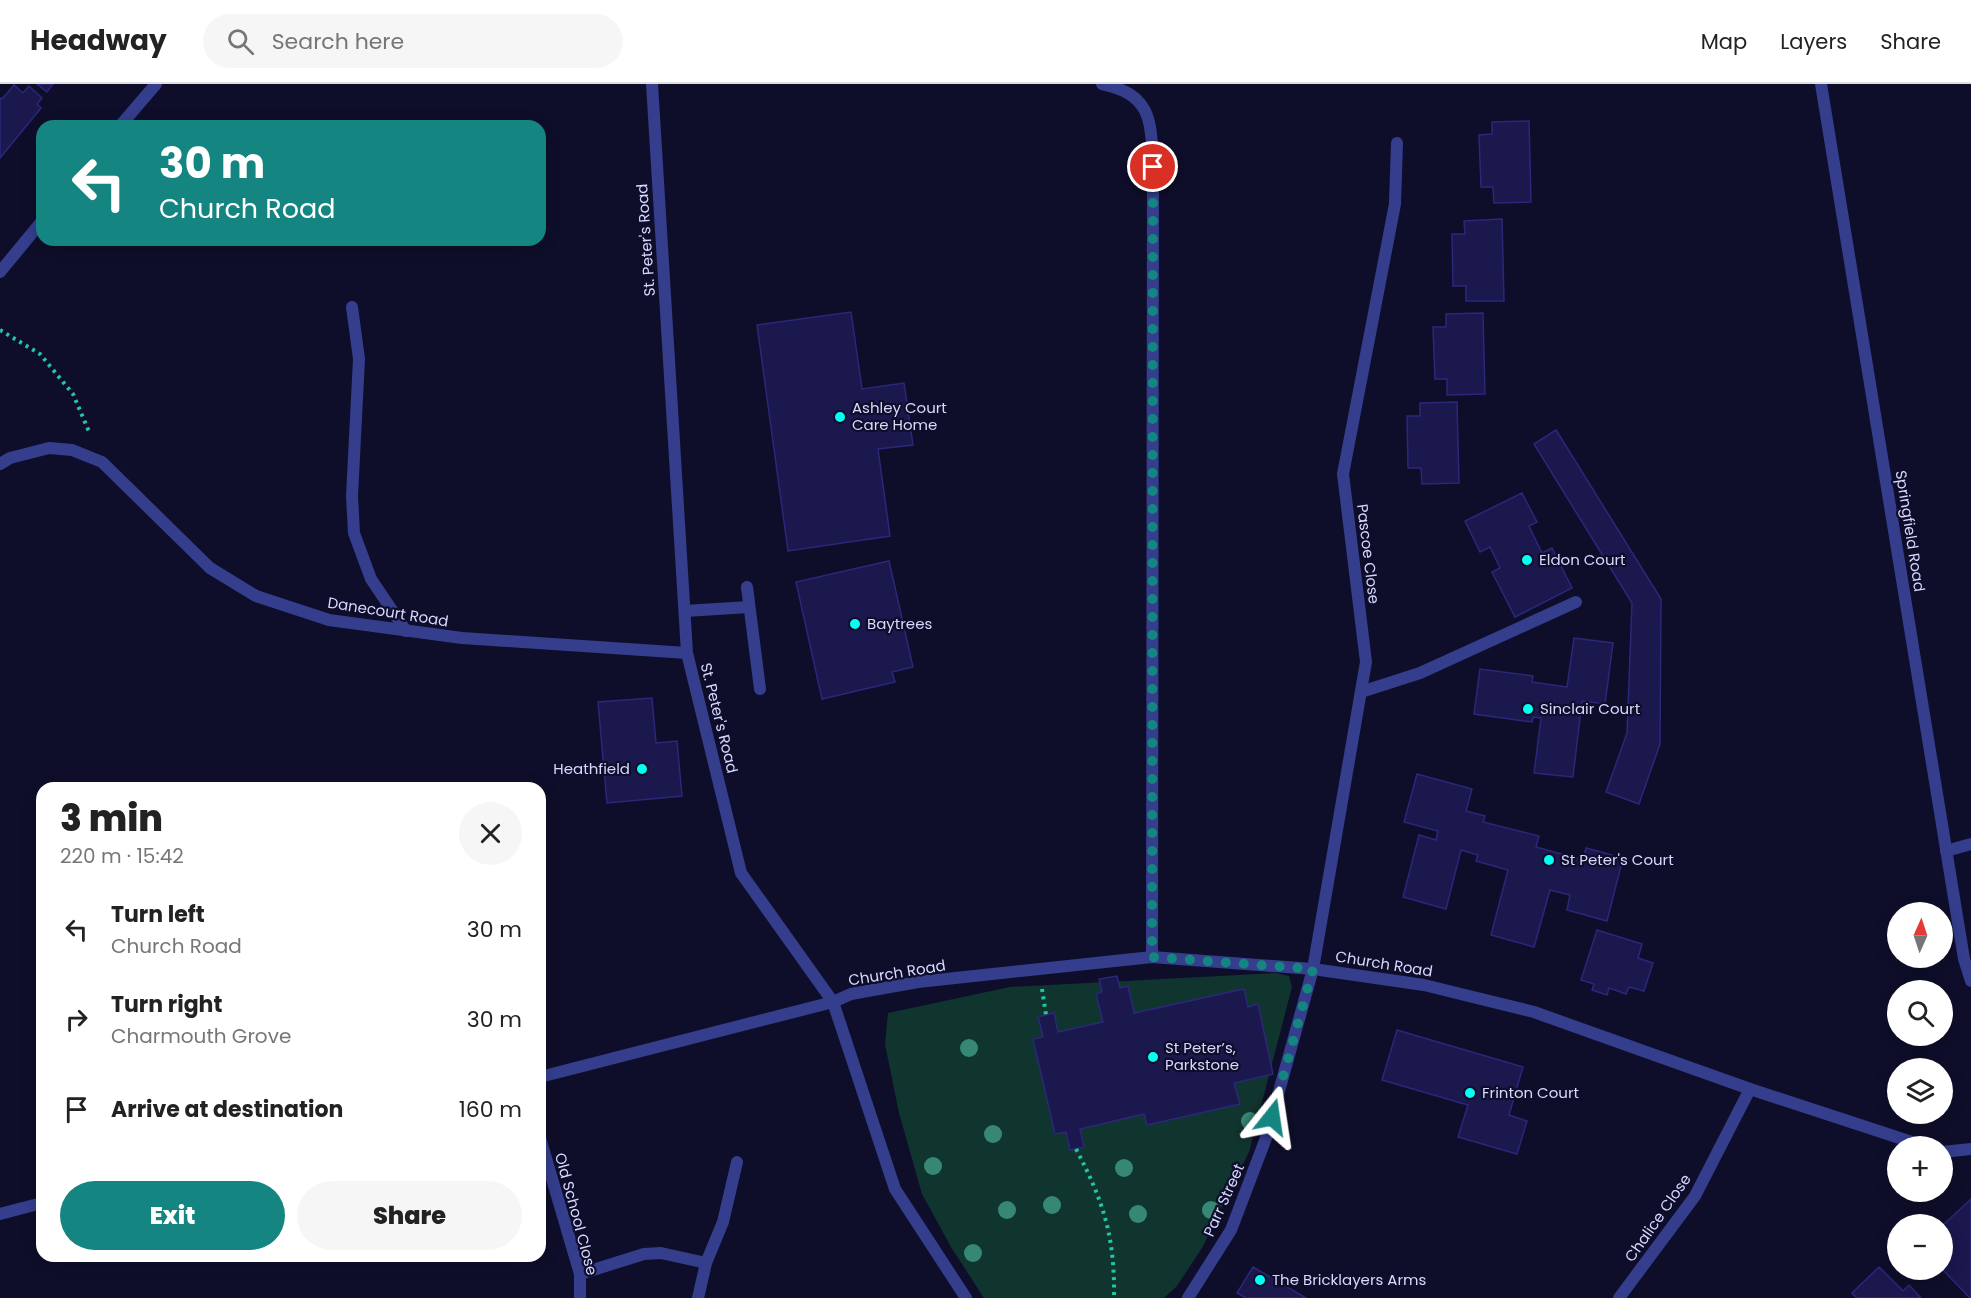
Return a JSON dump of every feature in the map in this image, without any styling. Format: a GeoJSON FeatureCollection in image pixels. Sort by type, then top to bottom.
{"type":"FeatureCollection","features":[{"type":"Feature","properties":{"kind":"street"},"geometry":{"type":"LineString","coordinates":[[125,120],[156,84]]}},
{"type":"Feature","properties":{"kind":"street","name":"St. Peter's Road"},"geometry":{"type":"LineString","coordinates":[[652,84],[687,653],[741,873],[833,1002],[895,1189],[966,1298]]}},
{"type":"Feature","properties":{"kind":"street"},"geometry":{"type":"LineString","coordinates":[[1102,84],[1137,99],[1151,120],[1153,167],[1152,957]]}},
{"type":"Feature","properties":{"kind":"street","name":"Springfield Road"},"geometry":{"type":"LineString","coordinates":[[1821,84],[1964,959],[1971,981]]}},
{"type":"Feature","properties":{"kind":"street","name":"Pascoe Close"},"geometry":{"type":"LineString","coordinates":[[1313,969],[1366,662],[1343,474],[1395,204],[1397,143]]}},
{"type":"Feature","properties":{"kind":"street"},"geometry":{"type":"LineString","coordinates":[[0,272],[36,228]]}},
{"type":"Feature","properties":{"kind":"street"},"geometry":{"type":"LineString","coordinates":[[352,307],[359,359],[352,496],[354,532],[371,579],[406,631]]}},
{"type":"Feature","properties":{"kind":"street","name":"Danecourt Road"},"geometry":{"type":"LineString","coordinates":[[0,464],[10,458],[49,448],[72,450],[102,462],[210,568],[256,596],[328,620],[462,638],[687,653]]}},
{"type":"Feature","properties":{"kind":"street"},"geometry":{"type":"LineString","coordinates":[[747,587],[760,689]]}},
{"type":"Feature","properties":{"kind":"street"},"geometry":{"type":"LineString","coordinates":[[1361,692],[1419,673],[1576,602]]}},
{"type":"Feature","properties":{"kind":"street"},"geometry":{"type":"LineString","coordinates":[[685,611],[749,607]]}},
{"type":"Feature","properties":{"kind":"street"},"geometry":{"type":"LineString","coordinates":[[1946,851],[1971,844]]}},
{"type":"Feature","properties":{"kind":"street","name":"Church Road"},"geometry":{"type":"LineString","coordinates":[[546,1075],[833,1002],[851,994],[918,982],[1152,957],[1313,969],[1424,985],[1534,1012],[1750,1089],[1893,1136]]}},
{"type":"Feature","properties":{"kind":"street","name":"Parr Street"},"geometry":{"type":"LineString","coordinates":[[1188,1298],[1231,1230],[1266,1138],[1313,969]]}},
{"type":"Feature","properties":{"kind":"street","name":"Chalice Close"},"geometry":{"type":"LineString","coordinates":[[1619,1298],[1695,1196],[1750,1089]]}},
{"type":"Feature","properties":{"kind":"street"},"geometry":{"type":"LineString","coordinates":[[1953,1151],[1971,1149]]}},
{"type":"Feature","properties":{"kind":"street","name":"Old School Close"},"geometry":{"type":"LineString","coordinates":[[546,1158],[580,1274],[580,1298]]}},
{"type":"Feature","properties":{"kind":"street"},"geometry":{"type":"LineString","coordinates":[[698,1298],[706,1263],[723,1222],[737,1162]]}},
{"type":"Feature","properties":{"kind":"street"},"geometry":{"type":"LineString","coordinates":[[0,1214],[36,1205]]}},
{"type":"Feature","properties":{"kind":"street"},"geometry":{"type":"LineString","coordinates":[[580,1274],[644,1254],[661,1253],[706,1263]]}},
{"type":"Feature","properties":{"kind":"path"},"geometry":{"type":"LineString","coordinates":[[0,330],[40,354],[73,394],[102,462]]}},
{"type":"Feature","properties":{"kind":"path"},"geometry":{"type":"LineString","coordinates":[[1043,998],[1046,1015]]}},
{"type":"Feature","properties":{"kind":"path"},"geometry":{"type":"LineString","coordinates":[[1076,1149],[1091,1177],[1109,1225],[1115,1261],[1114,1298]]}},
{"type":"Feature","properties":{"kind":"green space"},"geometry":{"type":"Polygon","coordinates":[[[1275,973],[1289,976],[1292,987],[1249,1152],[1202,1248],[1177,1286],[1164,1298],[984,1298],[951,1247],[922,1194],[899,1113],[885,1044],[888,1013],[1010,987],[1275,973]]]}},
{"type":"Feature","properties":{"kind":"building"},"geometry":{"type":"Polygon","coordinates":[[[37,84],[53,84],[47,92],[37,84]]]}},
{"type":"Feature","properties":{"kind":"building"},"geometry":{"type":"Polygon","coordinates":[[[14,85],[23,93],[29,86],[42,98],[37,104],[41,108],[0,158],[0,98],[2,99],[14,85]]]}},
{"type":"Feature","properties":{"kind":"building"},"geometry":{"type":"Polygon","coordinates":[[[1529,121],[1531,202],[1494,203],[1493,187],[1481,187],[1479,135],[1492,134],[1492,122],[1529,121]]]}},
{"type":"Feature","properties":{"kind":"building"},"geometry":{"type":"Polygon","coordinates":[[[1502,219],[1504,301],[1466,301],[1466,286],[1453,286],[1452,234],[1465,234],[1464,221],[1502,219]]]}},
{"type":"Feature","properties":{"kind":"building","name":"Ashley Court Care Home"},"geometry":{"type":"Polygon","coordinates":[[[851,312],[862,389],[904,383],[913,445],[878,449],[890,536],[788,551],[757,325],[851,312]]]}},
{"type":"Feature","properties":{"kind":"building"},"geometry":{"type":"Polygon","coordinates":[[[1483,313],[1485,394],[1447,395],[1447,379],[1435,379],[1433,327],[1446,327],[1446,314],[1483,313]]]}},
{"type":"Feature","properties":{"kind":"building"},"geometry":{"type":"Polygon","coordinates":[[[1457,402],[1459,483],[1422,484],[1421,468],[1408,468],[1407,416],[1420,416],[1420,403],[1457,402]]]}},
{"type":"Feature","properties":{"kind":"building"},"geometry":{"type":"Polygon","coordinates":[[[1556,430],[1661,599],[1660,744],[1639,804],[1606,792],[1627,733],[1632,603],[1534,444],[1556,430]]]}},
{"type":"Feature","properties":{"kind":"building","name":"Eldon Court"},"geometry":{"type":"Polygon","coordinates":[[[1522,493],[1537,522],[1529,526],[1542,553],[1552,548],[1572,588],[1515,617],[1492,572],[1500,568],[1490,547],[1480,552],[1465,521],[1522,493]]]}},
{"type":"Feature","properties":{"kind":"building","name":"Baytrees"},"geometry":{"type":"Polygon","coordinates":[[[889,561],[913,667],[892,672],[895,682],[822,699],[796,582],[889,561]]]}},
{"type":"Feature","properties":{"kind":"building","name":"Sinclair Court"},"geometry":{"type":"Polygon","coordinates":[[[1574,638],[1613,643],[1605,704],[1582,701],[1573,777],[1534,773],[1541,718],[1533,717],[1532,722],[1474,714],[1480,669],[1533,676],[1532,682],[1567,687],[1574,638]]]}},
{"type":"Feature","properties":{"kind":"building","name":"Heathfield"},"geometry":{"type":"Polygon","coordinates":[[[652,698],[656,743],[677,741],[682,796],[607,803],[598,702],[652,698]]]}},
{"type":"Feature","properties":{"kind":"building","name":"St Peter's Court"},"geometry":{"type":"Polygon","coordinates":[[[1417,774],[1472,789],[1466,811],[1485,816],[1483,822],[1539,836],[1536,847],[1583,860],[1586,848],[1623,858],[1607,921],[1567,910],[1570,895],[1550,890],[1534,947],[1491,935],[1508,870],[1476,861],[1478,855],[1461,850],[1446,909],[1403,897],[1419,835],[1436,840],[1438,831],[1404,822],[1417,774]]]}},
{"type":"Feature","properties":{"kind":"building"},"geometry":{"type":"Polygon","coordinates":[[[1597,930],[1642,944],[1638,958],[1653,963],[1644,991],[1629,987],[1626,994],[1609,988],[1607,995],[1592,990],[1594,984],[1581,980],[1597,930]]]}},
{"type":"Feature","properties":{"kind":"building","name":"St Peter’s, Parkstone"},"geometry":{"type":"Polygon","coordinates":[[[1117,976],[1120,988],[1128,986],[1134,1013],[1244,989],[1248,1007],[1258,1004],[1273,1074],[1234,1083],[1240,1104],[1147,1125],[1144,1114],[1080,1129],[1084,1147],[1070,1150],[1066,1132],[1055,1134],[1033,1039],[1043,1037],[1038,1017],[1054,1013],[1058,1032],[1103,1022],[1096,994],[1102,992],[1099,979],[1117,976]]]}},
{"type":"Feature","properties":{"kind":"building","name":"Frinton Court"},"geometry":{"type":"Polygon","coordinates":[[[1397,1030],[1523,1067],[1509,1115],[1527,1121],[1517,1154],[1458,1137],[1468,1105],[1382,1080],[1397,1030]]]}},
{"type":"Feature","properties":{"kind":"building"},"geometry":{"type":"Polygon","coordinates":[[[1971,1199],[1971,1298],[1953,1280],[1953,1216],[1971,1199]]]}},
{"type":"Feature","properties":{"kind":"building","name":"The Bricklayers Arms"},"geometry":{"type":"Polygon","coordinates":[[[1253,1267],[1306,1298],[1246,1298],[1237,1293],[1253,1267]]]}},
{"type":"Feature","properties":{"kind":"building"},"geometry":{"type":"Polygon","coordinates":[[[1879,1267],[1887,1275],[1887,1280],[1892,1280],[1903,1291],[1909,1285],[1921,1298],[1857,1298],[1852,1293],[1879,1267]]]}},
{"type":"Feature","properties":{"kind":"place","name":"Ashley Court Care Home"},"geometry":{"type":"Point","coordinates":[840,417]}},
{"type":"Feature","properties":{"kind":"place","name":"Eldon Court"},"geometry":{"type":"Point","coordinates":[1527,560]}},
{"type":"Feature","properties":{"kind":"place","name":"Baytrees"},"geometry":{"type":"Point","coordinates":[855,624]}},
{"type":"Feature","properties":{"kind":"place","name":"Sinclair Court"},"geometry":{"type":"Point","coordinates":[1528,709]}},
{"type":"Feature","properties":{"kind":"place","name":"Heathfield"},"geometry":{"type":"Point","coordinates":[642,769]}},
{"type":"Feature","properties":{"kind":"place","name":"St Peter's Court"},"geometry":{"type":"Point","coordinates":[1549,860]}},
{"type":"Feature","properties":{"kind":"place","name":"St Peter’s, Parkstone"},"geometry":{"type":"Point","coordinates":[1153,1057]}},
{"type":"Feature","properties":{"kind":"place","name":"Frinton Court"},"geometry":{"type":"Point","coordinates":[1470,1093]}},
{"type":"Feature","properties":{"kind":"place","name":"The Bricklayers Arms"},"geometry":{"type":"Point","coordinates":[1260,1280]}},
{"type":"Feature","properties":{"kind":"route"},"geometry":{"type":"LineString","coordinates":[[1153,167],[1152,957],[1313,969],[1272,1117]]}}]}
